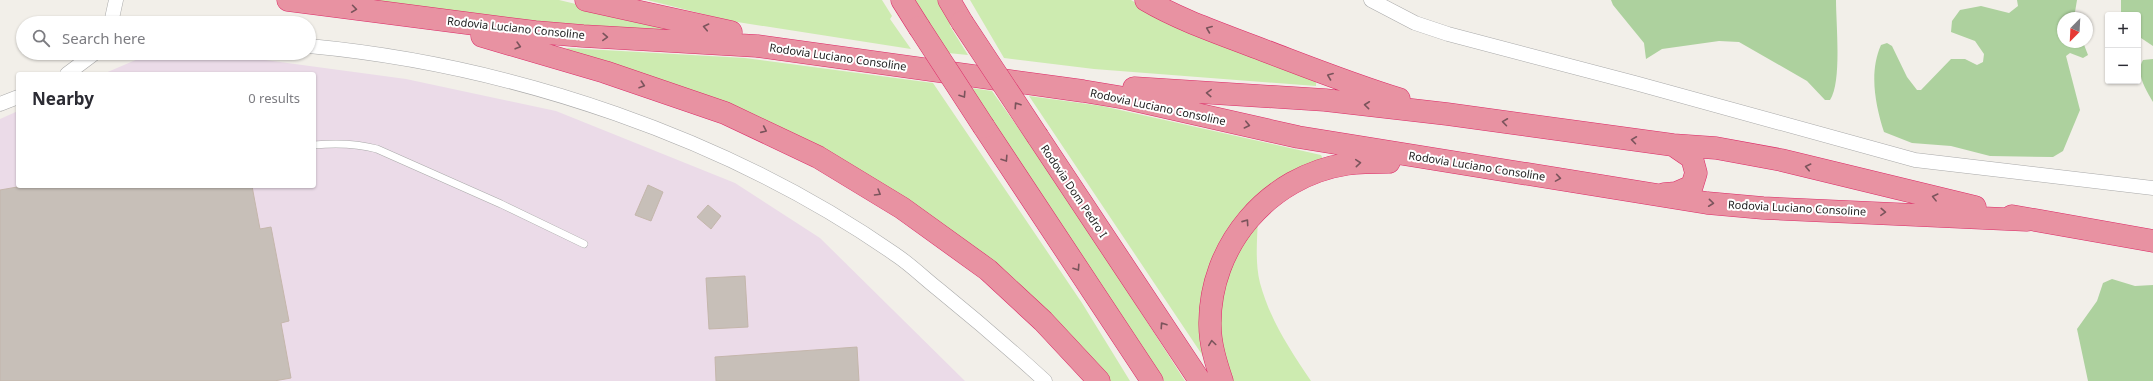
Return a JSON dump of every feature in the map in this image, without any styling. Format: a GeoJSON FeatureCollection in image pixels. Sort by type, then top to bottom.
{"type":"FeatureCollection","features":[{"type":"Feature","properties":{"kind":"highway","name":"Rodovia Luciano Consoline"},"geometry":{"type":"LineString","coordinates":[[288,0],[414,17],[583,36],[757,46],[1083,91],[1125,98],[1298,137],[1659,194],[1707,203],[1763,208],[2027,220]]}},
{"type":"Feature","properties":{"kind":"highway","name":"Rodovia Luciano Consoline"},"geometry":{"type":"LineString","coordinates":[[586,0],[742,35],[1083,83],[1133,88],[1325,100],[1447,114],[1673,145],[1716,148],[1781,160],[2027,220],[2153,241]]}},
{"type":"Feature","properties":{"kind":"highway"},"geometry":{"type":"LineString","coordinates":[[902,0],[1152,381]]}},
{"type":"Feature","properties":{"kind":"highway","name":"Rodovia Dom Pedro I"},"geometry":{"type":"LineString","coordinates":[[949,0],[962,22],[1200,381]]}},
{"type":"Feature","properties":{"kind":"highway"},"geometry":{"type":"LineString","coordinates":[[1146,0],[1188,20],[1349,84],[1428,106],[1447,114]]}},
{"type":"Feature","properties":{"kind":"highway"},"geometry":{"type":"LineString","coordinates":[[414,17],[432,25],[492,39],[677,96],[725,113],[818,157],[902,208],[988,270],[1043,321],[1099,381]]}},
{"type":"Feature","properties":{"kind":"highway"},"geometry":{"type":"LineString","coordinates":[[1659,194],[1686,190],[1695,181],[1696,172],[1692,158],[1673,145]]}},
{"type":"Feature","properties":{"kind":"highway"},"geometry":{"type":"LineString","coordinates":[[1222,381],[1210,325],[1212,296],[1224,256],[1250,216],[1278,191],[1300,178],[1320,171],[1346,164],[1436,159]]}},
{"type":"Feature","properties":{"kind":"street"},"geometry":{"type":"LineString","coordinates":[[113,16],[116,0]]}},
{"type":"Feature","properties":{"kind":"street"},"geometry":{"type":"LineString","coordinates":[[1371,0],[1415,23],[1448,34],[1635,82],[1915,160],[2153,188]]}},
{"type":"Feature","properties":{"kind":"street"},"geometry":{"type":"LineString","coordinates":[[316,47],[423,61],[498,78],[569,98],[621,116],[681,139],[746,168],[822,208],[897,256],[994,334],[1045,381]]}},
{"type":"Feature","properties":{"kind":"street"},"geometry":{"type":"LineString","coordinates":[[70,72],[86,60]]}},
{"type":"Feature","properties":{"kind":"street"},"geometry":{"type":"LineString","coordinates":[[0,104],[16,98]]}},
{"type":"Feature","properties":{"kind":"lane"},"geometry":{"type":"LineString","coordinates":[[316,145],[340,143],[377,149],[501,204],[584,244]]}},
{"type":"Feature","properties":{"kind":"shaded area"},"geometry":{"type":"Polygon","coordinates":[[[136,60],[265,60],[406,79],[556,111],[735,183],[820,238],[965,381],[0,381],[0,119],[16,112],[16,188],[316,188],[316,72],[108,72],[136,60]]]}},
{"type":"Feature","properties":{"kind":"green space"},"geometry":{"type":"Polygon","coordinates":[[[340,0],[559,0],[677,28],[680,34],[603,30],[340,0]]]}},
{"type":"Feature","properties":{"kind":"green space"},"geometry":{"type":"Polygon","coordinates":[[[647,0],[882,0],[892,16],[890,19],[911,49],[731,21],[647,0]]]}},
{"type":"Feature","properties":{"kind":"green space"},"geometry":{"type":"Polygon","coordinates":[[[915,0],[938,0],[952,22],[950,26],[968,55],[948,53],[915,0]]]}},
{"type":"Feature","properties":{"kind":"green space"},"geometry":{"type":"Polygon","coordinates":[[[970,0],[1131,0],[1145,8],[1316,80],[1316,86],[1094,69],[1004,58],[970,0]]]}},
{"type":"Feature","properties":{"kind":"green space"},"geometry":{"type":"Polygon","coordinates":[[[1611,0],[1836,0],[1837,67],[1834,92],[1830,100],[1825,100],[1807,81],[1739,42],[1719,41],[1662,49],[1646,59],[1644,43],[1613,5],[1611,0]]]}},
{"type":"Feature","properties":{"kind":"green space"},"geometry":{"type":"Polygon","coordinates":[[[2017,0],[2077,0],[2075,12],[2057,12],[2057,48],[2085,48],[2088,55],[2083,58],[2070,53],[2066,56],[2080,110],[2063,151],[2053,157],[1990,156],[1951,146],[1912,143],[1884,132],[1876,99],[1874,77],[1877,55],[1881,45],[1887,43],[1892,46],[1907,77],[1917,90],[1921,90],[1951,59],[1965,59],[1977,65],[1983,62],[1984,54],[1975,41],[1951,32],[1952,21],[1960,10],[1981,6],[2009,13],[2018,6],[2017,0]]]}},
{"type":"Feature","properties":{"kind":"green space"},"geometry":{"type":"Polygon","coordinates":[[[2121,0],[2153,0],[2153,46],[2141,38],[2141,12],[2121,12],[2121,0]]]}},
{"type":"Feature","properties":{"kind":"green space"},"geometry":{"type":"Polygon","coordinates":[[[568,48],[745,58],[933,83],[1082,303],[1130,381],[1108,381],[901,198],[559,51],[568,48]]]}},
{"type":"Feature","properties":{"kind":"green space"},"geometry":{"type":"Polygon","coordinates":[[[2153,59],[2153,102],[2142,81],[2141,65],[2143,60],[2153,59]]]}},
{"type":"Feature","properties":{"kind":"green space"},"geometry":{"type":"Polygon","coordinates":[[[971,88],[992,91],[1063,191],[1185,381],[1164,381],[971,88]]]}},
{"type":"Feature","properties":{"kind":"green space"},"geometry":{"type":"Polygon","coordinates":[[[1029,96],[1102,106],[1321,155],[1324,161],[1243,214],[1207,362],[1029,96]]]}},
{"type":"Feature","properties":{"kind":"green space"},"geometry":{"type":"Polygon","coordinates":[[[1258,219],[1257,268],[1264,297],[1281,334],[1311,381],[1230,381],[1221,346],[1220,301],[1232,258],[1258,219]]]}},
{"type":"Feature","properties":{"kind":"green space"},"geometry":{"type":"Polygon","coordinates":[[[2112,279],[2135,286],[2153,285],[2153,381],[2088,381],[2077,329],[2097,301],[2103,283],[2112,279]]]}},
{"type":"Feature","properties":{"kind":"building"},"geometry":{"type":"Polygon","coordinates":[[[648,185],[663,192],[651,221],[635,215],[648,185]]]}},
{"type":"Feature","properties":{"kind":"building"},"geometry":{"type":"Polygon","coordinates":[[[16,187],[252,188],[260,229],[271,227],[289,321],[281,323],[291,378],[274,381],[0,381],[0,190],[16,187]]]}},
{"type":"Feature","properties":{"kind":"building"},"geometry":{"type":"Polygon","coordinates":[[[708,205],[721,216],[711,229],[697,217],[708,205]]]}},
{"type":"Feature","properties":{"kind":"building"},"geometry":{"type":"Polygon","coordinates":[[[745,276],[748,327],[709,329],[706,278],[745,276]]]}},
{"type":"Feature","properties":{"kind":"building"},"geometry":{"type":"Polygon","coordinates":[[[857,347],[859,381],[716,381],[715,357],[857,347]]]}}]}
